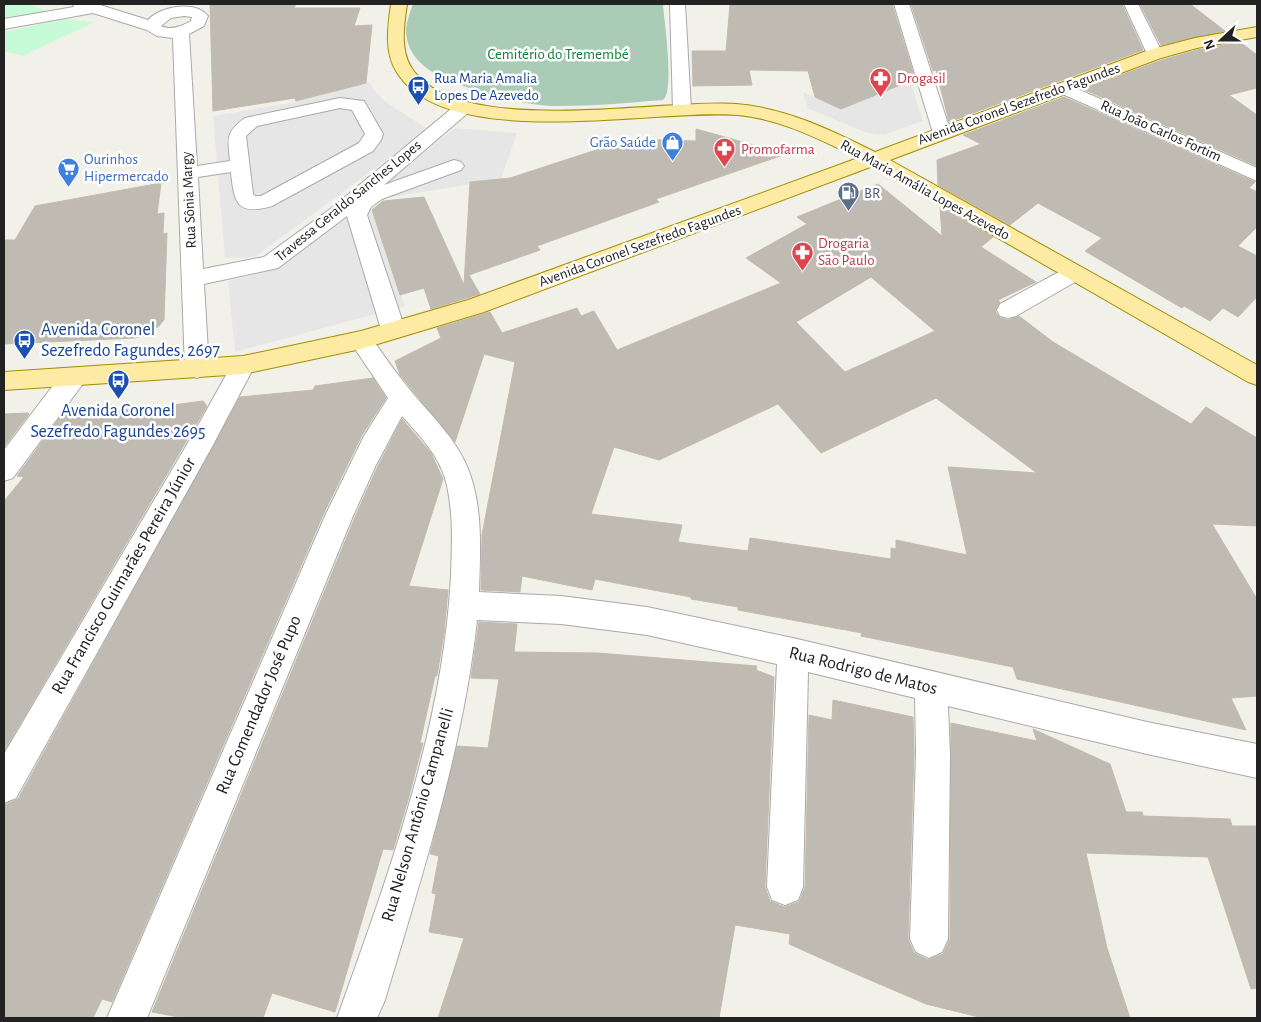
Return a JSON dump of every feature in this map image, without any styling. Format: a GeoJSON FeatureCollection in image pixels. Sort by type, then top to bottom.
{"type":"FeatureCollection","features":[{"type":"Feature","properties":{"kind":"main road","name":"Rua Maria Amália Lopes Azevedo"},"geometry":{"type":"LineString","coordinates":[[399,4],[395,28],[396,50],[405,71],[419,86],[438,98],[463,108],[517,116],[549,117],[682,109],[746,110],[776,116],[816,131],[874,159],[1257,376]]}},
{"type":"Feature","properties":{"kind":"main road","name":"Avenida Coronel Sezefredo Fagundes"},"geometry":{"type":"LineString","coordinates":[[4,381],[73,378],[243,365],[360,340],[476,306],[1156,54],[1195,43],[1257,32]]}},
{"type":"Feature","properties":{"kind":"street"},"geometry":{"type":"LineString","coordinates":[[677,4],[682,109]]}},
{"type":"Feature","properties":{"kind":"street"},"geometry":{"type":"LineString","coordinates":[[901,4],[942,133]]}},
{"type":"Feature","properties":{"kind":"street"},"geometry":{"type":"LineString","coordinates":[[1131,4],[1156,54]]}},
{"type":"Feature","properties":{"kind":"street"},"geometry":{"type":"LineString","coordinates":[[4,24],[87,6],[154,27],[160,32],[181,31],[194,26],[200,19],[197,13],[188,7],[162,16],[157,19],[154,27]]}},
{"type":"Feature","properties":{"kind":"street","name":"Rua Sônia Margy"},"geometry":{"type":"LineString","coordinates":[[181,31],[197,368]]}},
{"type":"Feature","properties":{"kind":"street","name":"Rua João Carlos Fortim"},"geometry":{"type":"LineString","coordinates":[[1064,88],[1257,175]]}},
{"type":"Feature","properties":{"kind":"street"},"geometry":{"type":"LineString","coordinates":[[340,103],[350,103],[358,105],[374,134],[366,147],[265,202],[250,203],[242,196],[240,164],[237,136],[241,129],[251,122],[340,103]]}},
{"type":"Feature","properties":{"kind":"street","name":"Travessa Geraldo Sanches Lopes"},"geometry":{"type":"LineString","coordinates":[[192,279],[270,263],[340,212],[463,108]]}},
{"type":"Feature","properties":{"kind":"street"},"geometry":{"type":"LineString","coordinates":[[188,173],[240,164]]}},
{"type":"Feature","properties":{"kind":"street"},"geometry":{"type":"LineString","coordinates":[[393,329],[357,215],[362,203],[375,196],[454,166]]}},
{"type":"Feature","properties":{"kind":"street"},"geometry":{"type":"LineString","coordinates":[[1008,310],[1074,273]]}},
{"type":"Feature","properties":{"kind":"street","name":"Rua Nelson Antônio Campanelli"},"geometry":{"type":"LineString","coordinates":[[357,1018],[368,991],[434,768],[451,698],[464,605],[466,528],[462,489],[454,466],[437,439],[401,397],[360,340]]}},
{"type":"Feature","properties":{"kind":"street","name":"Rua Francisco Guimarães Pereira Júnior"},"geometry":{"type":"LineString","coordinates":[[4,786],[204,438],[243,365]]}},
{"type":"Feature","properties":{"kind":"street"},"geometry":{"type":"LineString","coordinates":[[4,470],[73,378]]}},
{"type":"Feature","properties":{"kind":"street","name":"Rua Comendador José Pupo"},"geometry":{"type":"LineString","coordinates":[[127,1018],[168,926],[261,698],[334,528],[371,447],[401,397]]}},
{"type":"Feature","properties":{"kind":"street","name":"Rua Rodrigo de Matos"},"geometry":{"type":"LineString","coordinates":[[464,605],[561,610],[646,621],[793,653],[931,688],[1147,738],[1257,761]]}},
{"type":"Feature","properties":{"kind":"street"},"geometry":{"type":"LineString","coordinates":[[785,887],[793,653]]}},
{"type":"Feature","properties":{"kind":"street"},"geometry":{"type":"LineString","coordinates":[[929,939],[932,754],[931,688]]}},
{"type":"Feature","properties":{"kind":"green space"},"geometry":{"type":"Polygon","coordinates":[[[4,4],[30,4],[46,11],[4,18],[4,4]]]}},
{"type":"Feature","properties":{"kind":"green space","name":"Cemitério do Tremembé"},"geometry":{"type":"Polygon","coordinates":[[[413,4],[663,4],[669,70],[666,94],[663,100],[597,105],[547,106],[510,100],[458,84],[445,79],[422,65],[414,55],[408,43],[406,29],[413,4]]]}},
{"type":"Feature","properties":{"kind":"green space"},"geometry":{"type":"Polygon","coordinates":[[[65,19],[94,22],[23,56],[4,51],[4,32],[65,19]]]}},
{"type":"Feature","properties":{"kind":"shaded area"},"geometry":{"type":"Polygon","coordinates":[[[907,71],[923,121],[883,135],[867,133],[807,108],[803,92],[841,109],[907,71]]]}},
{"type":"Feature","properties":{"kind":"shaded area"},"geometry":{"type":"Polygon","coordinates":[[[369,82],[378,95],[390,105],[428,129],[255,257],[225,258],[213,116],[296,102],[369,82]]]}},
{"type":"Feature","properties":{"kind":"shaded area"},"geometry":{"type":"Polygon","coordinates":[[[455,128],[517,133],[501,179],[368,201],[405,306],[235,352],[228,281],[277,269],[455,128]]]}},
{"type":"Feature","properties":{"kind":"building"},"geometry":{"type":"Polygon","coordinates":[[[210,4],[296,4],[294,8],[360,8],[354,26],[372,25],[366,83],[296,101],[295,98],[213,111],[210,4]]]}},
{"type":"Feature","properties":{"kind":"building"},"geometry":{"type":"Polygon","coordinates":[[[730,4],[892,4],[915,79],[841,109],[815,97],[808,71],[749,70],[752,85],[693,86],[692,51],[726,51],[730,4]]]}},
{"type":"Feature","properties":{"kind":"building"},"geometry":{"type":"Polygon","coordinates":[[[911,4],[1122,4],[1143,50],[949,122],[936,70],[933,71],[911,4]]]}},
{"type":"Feature","properties":{"kind":"building"},"geometry":{"type":"Polygon","coordinates":[[[1140,4],[1190,4],[1225,31],[1161,45],[1140,4]]]}},
{"type":"Feature","properties":{"kind":"building"},"geometry":{"type":"Polygon","coordinates":[[[1240,42],[1257,55],[1257,88],[1229,95],[1257,115],[1257,166],[1083,89],[1162,60],[1197,50],[1240,42]]]}},
{"type":"Feature","properties":{"kind":"building"},"geometry":{"type":"Polygon","coordinates":[[[1064,97],[1255,182],[1249,188],[1257,192],[1257,227],[1238,246],[1257,256],[1257,297],[1238,317],[1223,308],[1210,321],[1184,306],[1182,308],[1085,251],[1102,238],[1038,203],[1010,225],[938,185],[937,160],[981,144],[963,135],[1064,97]]]}},
{"type":"Feature","properties":{"kind":"building"},"geometry":{"type":"Polygon","coordinates":[[[696,129],[786,154],[656,199],[659,202],[537,246],[540,250],[469,275],[480,294],[431,309],[424,288],[400,295],[372,210],[383,201],[424,197],[464,285],[470,182],[510,178],[630,139],[696,141],[696,129]]]}},
{"type":"Feature","properties":{"kind":"building"},"geometry":{"type":"Polygon","coordinates":[[[161,183],[157,214],[164,213],[163,234],[167,233],[164,320],[159,326],[144,336],[135,338],[4,344],[4,240],[15,240],[35,206],[161,183]]]}},
{"type":"Feature","properties":{"kind":"building"},"geometry":{"type":"Polygon","coordinates":[[[878,184],[942,236],[940,207],[993,237],[981,247],[1036,282],[998,300],[1000,302],[995,311],[1000,318],[1008,320],[1019,316],[1053,342],[1191,424],[1206,407],[1257,438],[1257,526],[1212,524],[1257,599],[1257,696],[1231,698],[1246,730],[1017,679],[1013,667],[861,636],[862,633],[738,610],[738,607],[691,599],[691,597],[595,579],[592,590],[522,576],[520,592],[481,590],[482,535],[515,362],[484,354],[455,442],[400,375],[395,361],[441,338],[437,328],[490,312],[502,333],[577,308],[581,316],[594,311],[617,350],[781,283],[746,258],[807,224],[797,217],[878,184]],[[871,277],[796,322],[845,372],[935,331],[871,277]],[[936,398],[821,453],[778,404],[659,460],[614,447],[591,514],[682,525],[678,542],[748,551],[750,538],[891,559],[891,548],[896,549],[896,540],[967,555],[948,467],[1037,473],[936,398]]]}},
{"type":"Feature","properties":{"kind":"building"},"geometry":{"type":"Polygon","coordinates":[[[373,378],[386,398],[362,435],[323,515],[112,1002],[102,999],[93,1018],[4,1018],[4,805],[18,799],[240,397],[313,390],[315,386],[373,378]]]}},
{"type":"Feature","properties":{"kind":"building"},"geometry":{"type":"Polygon","coordinates":[[[203,401],[207,406],[4,751],[4,501],[24,477],[17,476],[60,417],[73,412],[142,409],[203,401]]]}},
{"type":"Feature","properties":{"kind":"building"},"geometry":{"type":"Polygon","coordinates":[[[4,414],[29,414],[4,447],[4,414]]]}},
{"type":"Feature","properties":{"kind":"building"},"geometry":{"type":"Polygon","coordinates":[[[402,419],[431,453],[443,479],[409,586],[448,590],[444,633],[437,676],[435,676],[420,743],[423,743],[408,800],[393,850],[383,849],[335,1012],[272,993],[263,1018],[184,1018],[152,1012],[355,517],[402,419]]]}},
{"type":"Feature","properties":{"kind":"building"},"geometry":{"type":"Polygon","coordinates":[[[479,622],[517,624],[514,652],[598,653],[757,666],[756,670],[774,677],[765,887],[770,901],[784,907],[799,902],[805,887],[809,715],[832,720],[833,700],[913,717],[914,754],[908,939],[914,953],[928,960],[943,954],[950,939],[951,723],[1037,741],[1033,729],[1110,764],[1126,812],[1142,812],[1143,816],[1230,819],[1232,826],[1257,826],[1257,988],[1251,989],[1208,857],[1086,853],[1107,948],[1130,1018],[983,1018],[926,1004],[856,974],[789,944],[790,934],[735,925],[719,1018],[438,1018],[464,938],[429,932],[436,894],[432,893],[439,856],[430,854],[457,746],[488,748],[499,679],[471,678],[479,622]]]}},
{"type":"Feature","properties":{"kind":"place","name":"Drogasil"},"geometry":{"type":"Point","coordinates":[881,97]}},
{"type":"Feature","properties":{"kind":"place","name":"Rua Maria Amalia Lopes De Azevedo"},"geometry":{"type":"Point","coordinates":[418,106]}},
{"type":"Feature","properties":{"kind":"place","name":"Grão Saúde"},"geometry":{"type":"Point","coordinates":[672,161]}},
{"type":"Feature","properties":{"kind":"place","name":"Promofarma"},"geometry":{"type":"Point","coordinates":[725,168]}},
{"type":"Feature","properties":{"kind":"place","name":"Ourinhos Hipermercado"},"geometry":{"type":"Point","coordinates":[68,187]}},
{"type":"Feature","properties":{"kind":"place","name":"BR"},"geometry":{"type":"Point","coordinates":[848,212]}},
{"type":"Feature","properties":{"kind":"place","name":"Drogaria São Paulo"},"geometry":{"type":"Point","coordinates":[802,271]}},
{"type":"Feature","properties":{"kind":"place","name":"Avenida Coronel Sezefredo Fagundes, 2697"},"geometry":{"type":"Point","coordinates":[25,359]}},
{"type":"Feature","properties":{"kind":"place","name":"Avenida Coronel Sezefredo Fagundes 2695"},"geometry":{"type":"Point","coordinates":[118,400]}}]}
